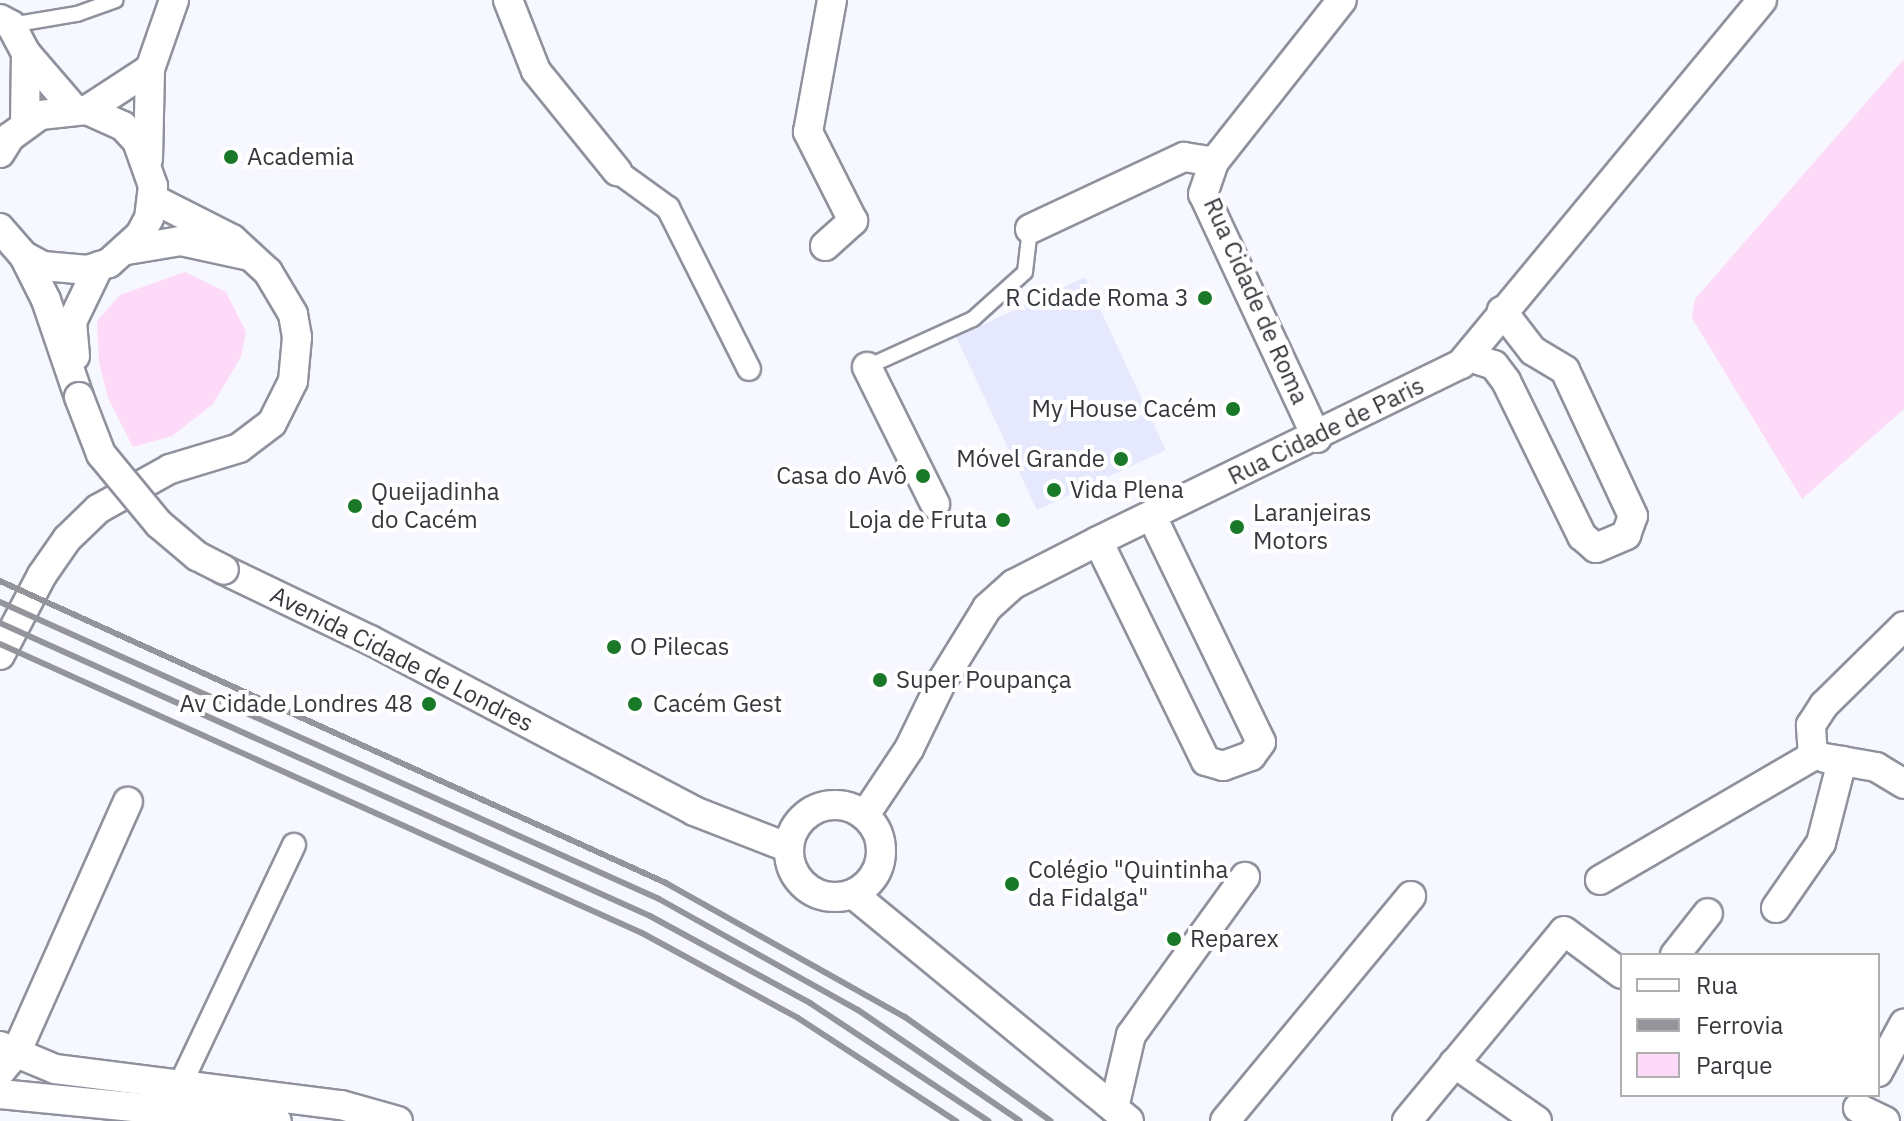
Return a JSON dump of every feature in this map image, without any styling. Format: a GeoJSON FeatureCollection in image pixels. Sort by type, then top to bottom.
{"type":"FeatureCollection","features":[{"type":"Feature","properties":{"kind":"street"},"geometry":{"type":"LineString","coordinates":[[127,250],[149,218],[153,199],[148,159],[150,69],[174,0]]}},
{"type":"Feature","properties":{"kind":"street"},"geometry":{"type":"LineString","coordinates":[[508,0],[536,71],[617,171],[668,208],[749,369]]}},
{"type":"Feature","properties":{"kind":"street"},"geometry":{"type":"LineString","coordinates":[[825,246],[853,221],[808,132],[832,0]]}},
{"type":"Feature","properties":{"kind":"street","name":"Rua Cidade de Roma"},"geometry":{"type":"LineString","coordinates":[[1317,438],[1203,194],[1214,162],[1342,0]]}},
{"type":"Feature","properties":{"kind":"street","name":"Rua Cidade de Paris"},"geometry":{"type":"LineString","coordinates":[[865,815],[909,749],[942,681],[987,608],[1014,584],[1317,438],[1469,357],[1502,311],[1732,43],[1762,0]]}},
{"type":"Feature","properties":{"kind":"street"},"geometry":{"type":"LineString","coordinates":[[6,22],[26,53],[80,109],[123,126],[148,159]]}},
{"type":"Feature","properties":{"kind":"street"},"geometry":{"type":"LineString","coordinates":[[9,139],[26,53]]}},
{"type":"Feature","properties":{"kind":"street"},"geometry":{"type":"LineString","coordinates":[[9,139],[80,109],[150,69]]}},
{"type":"Feature","properties":{"kind":"street","name":"Rua Cidade de Roma"},"geometry":{"type":"LineString","coordinates":[[1030,229],[1184,157],[1214,162]]}},
{"type":"Feature","properties":{"kind":"street"},"geometry":{"type":"LineString","coordinates":[[0,655],[42,575],[67,539],[98,509],[170,469],[239,448],[272,423],[293,381],[297,337],[282,292],[232,239],[153,199]]}},
{"type":"Feature","properties":{"kind":"street","name":"Avenida Cidade de Londres"},"geometry":{"type":"LineString","coordinates":[[0,228],[24,256],[46,300],[101,454],[159,524],[197,556],[370,640],[694,811],[789,848]]}},
{"type":"Feature","properties":{"kind":"street"},"geometry":{"type":"LineString","coordinates":[[24,256],[65,271],[99,266],[127,250],[181,241],[246,255]]}},
{"type":"Feature","properties":{"kind":"street","name":"Avenida Cidade de Londres"},"geometry":{"type":"LineString","coordinates":[[79,397],[72,322],[99,266]]}},
{"type":"Feature","properties":{"kind":"street"},"geometry":{"type":"LineString","coordinates":[[1469,357],[1494,365],[1506,381],[1582,536],[1596,548],[1626,535],[1633,516],[1565,370],[1533,351],[1502,311]]}},
{"type":"Feature","properties":{"kind":"street"},"geometry":{"type":"LineString","coordinates":[[867,367],[935,504]]}},
{"type":"Feature","properties":{"kind":"street"},"geometry":{"type":"LineString","coordinates":[[1098,541],[1206,761],[1223,766],[1251,756],[1261,742],[1152,517]]}},
{"type":"Feature","properties":{"kind":"street"},"geometry":{"type":"LineString","coordinates":[[1813,756],[1811,725],[1824,705],[1904,626]]}},
{"type":"Feature","properties":{"kind":"street"},"geometry":{"type":"LineString","coordinates":[[1600,880],[1813,756],[1876,767],[1904,784]]}},
{"type":"Feature","properties":{"kind":"street"},"geometry":{"type":"LineString","coordinates":[[1776,908],[1821,843],[1842,761]]}},
{"type":"Feature","properties":{"kind":"street"},"geometry":{"type":"LineString","coordinates":[[128,802],[5,1057],[55,1069],[179,1087],[341,1105],[381,1120]]}},
{"type":"Feature","properties":{"kind":"street"},"geometry":{"type":"LineString","coordinates":[[845,806],[865,815],[878,832],[882,855],[877,870],[853,894],[831,896],[810,889],[791,864],[789,848],[795,828],[814,810],[845,806]]}},
{"type":"Feature","properties":{"kind":"street"},"geometry":{"type":"LineString","coordinates":[[179,1087],[294,845]]}},
{"type":"Feature","properties":{"kind":"street"},"geometry":{"type":"LineString","coordinates":[[1121,1115],[1131,1035],[1245,877]]}},
{"type":"Feature","properties":{"kind":"street"},"geometry":{"type":"LineString","coordinates":[[853,894],[1121,1115]]}},
{"type":"Feature","properties":{"kind":"street"},"geometry":{"type":"LineString","coordinates":[[1225,1121],[1411,896]]}},
{"type":"Feature","properties":{"kind":"street"},"geometry":{"type":"LineString","coordinates":[[1677,953],[1708,913]]}},
{"type":"Feature","properties":{"kind":"street"},"geometry":{"type":"LineString","coordinates":[[1407,1121],[1564,931],[1620,973]]}},
{"type":"Feature","properties":{"kind":"street"},"geometry":{"type":"LineString","coordinates":[[1880,1068],[1904,1024]]}},
{"type":"Feature","properties":{"kind":"street"},"geometry":{"type":"LineString","coordinates":[[1454,1063],[1537,1121]]}},
{"type":"Feature","properties":{"kind":"street"},"geometry":{"type":"LineString","coordinates":[[0,1094],[277,1121]]}},
{"type":"Feature","properties":{"kind":"street"},"geometry":{"type":"LineString","coordinates":[[1858,1108],[1885,1121]]}},
{"type":"Feature","properties":{"kind":"lane"},"geometry":{"type":"LineString","coordinates":[[6,22],[77,14],[116,0]]}},
{"type":"Feature","properties":{"kind":"lane"},"geometry":{"type":"LineString","coordinates":[[867,367],[973,319],[1025,272],[1030,229]]}},
{"type":"Feature","properties":{"kind":"shaded area"},"geometry":{"type":"Polygon","coordinates":[[[1085,277],[1166,450],[1037,510],[956,337],[1085,277]]]}},
{"type":"Feature","properties":{"kind":"green space"},"geometry":{"type":"Polygon","coordinates":[[[1904,59],[1904,409],[1802,499],[1692,318],[1695,299],[1904,59]]]}},
{"type":"Feature","properties":{"kind":"green space"},"geometry":{"type":"Polygon","coordinates":[[[185,272],[226,292],[246,332],[241,357],[213,404],[172,436],[133,447],[108,398],[99,362],[97,321],[120,295],[185,272]]]}},
{"type":"Feature","properties":{"kind":"railway"},"geometry":{"type":"LineString","coordinates":[[0,581],[666,883],[905,1017],[1051,1121]]}},
{"type":"Feature","properties":{"kind":"railway"},"geometry":{"type":"LineString","coordinates":[[0,602],[659,899],[858,1010],[1020,1121]]}},
{"type":"Feature","properties":{"kind":"railway"},"geometry":{"type":"LineString","coordinates":[[0,623],[650,916],[810,1003],[988,1121]]}},
{"type":"Feature","properties":{"kind":"railway"},"geometry":{"type":"LineString","coordinates":[[0,644],[642,933],[798,1018],[956,1121]]}},
{"type":"Feature","properties":{"kind":"place","name":"Academia"},"geometry":{"type":"Point","coordinates":[231,157]}},
{"type":"Feature","properties":{"kind":"place","name":"R Cidade Roma 3"},"geometry":{"type":"Point","coordinates":[1205,298]}},
{"type":"Feature","properties":{"kind":"place","name":"My House Cacém"},"geometry":{"type":"Point","coordinates":[1233,409]}},
{"type":"Feature","properties":{"kind":"place","name":"Móvel Grande"},"geometry":{"type":"Point","coordinates":[1121,459]}},
{"type":"Feature","properties":{"kind":"place","name":"Casa do Avô"},"geometry":{"type":"Point","coordinates":[923,476]}},
{"type":"Feature","properties":{"kind":"place","name":"Vida Plena"},"geometry":{"type":"Point","coordinates":[1054,490]}},
{"type":"Feature","properties":{"kind":"place","name":"Queijadinha do Cacém"},"geometry":{"type":"Point","coordinates":[355,506]}},
{"type":"Feature","properties":{"kind":"place","name":"Loja de Fruta"},"geometry":{"type":"Point","coordinates":[1003,520]}},
{"type":"Feature","properties":{"kind":"place","name":"Laranjeiras Motors"},"geometry":{"type":"Point","coordinates":[1237,527]}},
{"type":"Feature","properties":{"kind":"place","name":"O Pilecas"},"geometry":{"type":"Point","coordinates":[614,647]}},
{"type":"Feature","properties":{"kind":"place","name":"Super Poupança"},"geometry":{"type":"Point","coordinates":[880,680]}},
{"type":"Feature","properties":{"kind":"place","name":"Av Cidade Londres 48"},"geometry":{"type":"Point","coordinates":[429,704]}},
{"type":"Feature","properties":{"kind":"place","name":"Cacém Gest"},"geometry":{"type":"Point","coordinates":[635,704]}},
{"type":"Feature","properties":{"kind":"place","name":"Colégio \"Quintinha da Fidalga\""},"geometry":{"type":"Point","coordinates":[1012,884]}},
{"type":"Feature","properties":{"kind":"place","name":"Reparex"},"geometry":{"type":"Point","coordinates":[1174,939]}}]}
